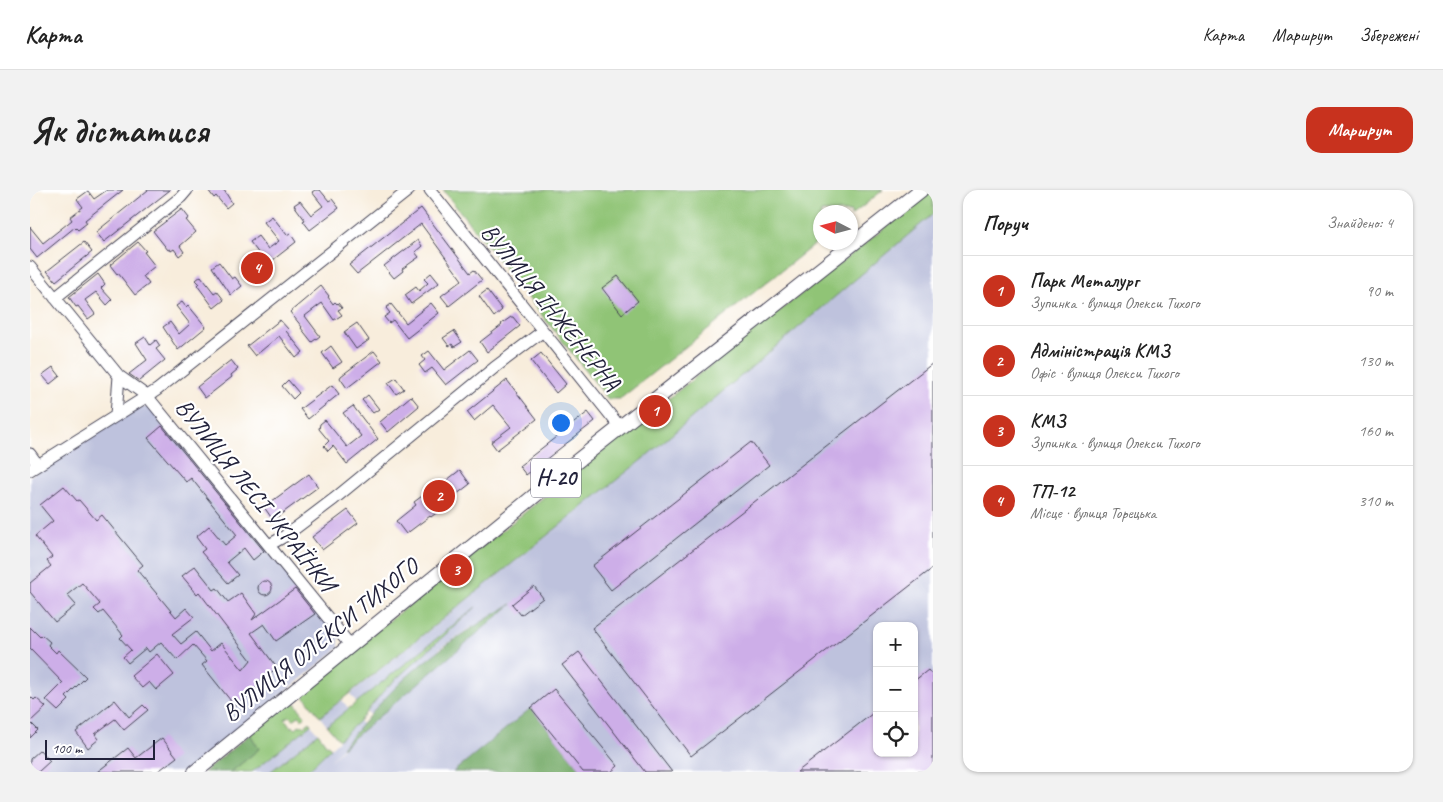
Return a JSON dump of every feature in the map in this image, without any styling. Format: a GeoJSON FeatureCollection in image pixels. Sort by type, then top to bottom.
{"type":"FeatureCollection","features":[{"type":"Feature","properties":{"kind":"main road","name":"ВУЛИЦЯ ОЛЕКСИ ТИХОГО"},"geometry":{"type":"LineString","coordinates":[[195,772],[350,644],[620,427],[921,190]]}},
{"type":"Feature","properties":{"kind":"street"},"geometry":{"type":"LineString","coordinates":[[55,298],[181,197],[187,190]]}},
{"type":"Feature","properties":{"kind":"street"},"geometry":{"type":"LineString","coordinates":[[30,454],[34,468],[147,396],[409,190]]}},
{"type":"Feature","properties":{"kind":"street","name":"ВУЛИЦЯ ІНЖЕНЕРНА"},"geometry":{"type":"LineString","coordinates":[[430,190],[620,427]]}},
{"type":"Feature","properties":{"kind":"street"},"geometry":{"type":"LineString","coordinates":[[30,267],[120,376],[116,415]]}},
{"type":"Feature","properties":{"kind":"street"},"geometry":{"type":"LineString","coordinates":[[269,545],[334,499],[494,368],[543,331]]}},
{"type":"Feature","properties":{"kind":"street","name":"ВУЛИЦЯ ЛЕСІ УКРАЇНКИ"},"geometry":{"type":"LineString","coordinates":[[120,376],[147,396],[350,644]]}},
{"type":"Feature","properties":{"kind":"shaded area"},"geometry":{"type":"Polygon","coordinates":[[[933,214],[933,772],[583,772],[531,708],[453,772],[325,772],[322,769],[318,772],[306,772],[359,721],[363,725],[330,761],[473,626],[442,647],[391,692],[371,715],[367,712],[386,688],[466,615],[357,703],[350,694],[644,458],[933,214]]]}},
{"type":"Feature","properties":{"kind":"shaded area"},"geometry":{"type":"Polygon","coordinates":[[[137,407],[151,407],[339,637],[339,648],[187,772],[30,772],[30,476],[137,407]]]}},
{"type":"Feature","properties":{"kind":"shaded area"},"geometry":{"type":"Polygon","coordinates":[[[342,700],[349,709],[327,726],[320,717],[342,700]]]}},
{"type":"Feature","properties":{"kind":"shaded area"},"geometry":{"type":"Polygon","coordinates":[[[311,725],[318,733],[270,772],[252,772],[311,725]]]}},
{"type":"Feature","properties":{"kind":"green space"},"geometry":{"type":"Polygon","coordinates":[[[443,190],[883,190],[858,210],[858,205],[813,205],[813,246],[620,399],[608,399],[443,190]]]}},
{"type":"Feature","properties":{"kind":"green space"},"geometry":{"type":"Polygon","coordinates":[[[933,190],[933,214],[644,458],[320,717],[304,696],[304,689],[933,190]]]}},
{"type":"Feature","properties":{"kind":"green space"},"geometry":{"type":"Polygon","coordinates":[[[512,604],[342,747],[404,679],[418,667],[464,633],[512,604]]]}},
{"type":"Feature","properties":{"kind":"green space"},"geometry":{"type":"Polygon","coordinates":[[[476,607],[386,688],[359,721],[339,740],[327,726],[476,607]]]}},
{"type":"Feature","properties":{"kind":"green space"},"geometry":{"type":"Polygon","coordinates":[[[289,702],[295,703],[305,716],[302,719],[299,716],[293,720],[289,716],[285,719],[291,727],[293,726],[295,729],[299,725],[303,724],[305,726],[310,722],[311,725],[252,772],[231,772],[259,749],[250,734],[289,702]]]}},
{"type":"Feature","properties":{"kind":"green space"},"geometry":{"type":"Polygon","coordinates":[[[531,708],[583,772],[453,772],[531,708]]]}},
{"type":"Feature","properties":{"kind":"green space"},"geometry":{"type":"Polygon","coordinates":[[[318,733],[331,748],[306,772],[270,772],[318,733]]]}},
{"type":"Feature","properties":{"kind":"green space"},"geometry":{"type":"Polygon","coordinates":[[[250,734],[259,749],[231,772],[204,772],[250,734]]]}},
{"type":"Feature","properties":{"kind":"building"},"geometry":{"type":"Polygon","coordinates":[[[107,190],[123,190],[85,220],[87,223],[78,230],[75,227],[37,258],[30,249],[30,227],[43,243],[72,220],[70,217],[83,207],[77,199],[88,191],[94,199],[107,190]]]}},
{"type":"Feature","properties":{"kind":"building"},"geometry":{"type":"Polygon","coordinates":[[[148,190],[170,190],[104,242],[96,232],[148,190]]]}},
{"type":"Feature","properties":{"kind":"building"},"geometry":{"type":"Polygon","coordinates":[[[208,190],[224,190],[232,203],[226,208],[208,190]]]}},
{"type":"Feature","properties":{"kind":"building"},"geometry":{"type":"Polygon","coordinates":[[[320,190],[329,201],[332,199],[339,208],[310,230],[294,205],[300,201],[311,215],[323,206],[312,192],[320,190]]]}},
{"type":"Feature","properties":{"kind":"building"},"geometry":{"type":"Polygon","coordinates":[[[421,208],[470,273],[474,270],[482,280],[449,306],[441,296],[462,280],[421,224],[357,274],[349,265],[421,208]]]}},
{"type":"Feature","properties":{"kind":"building"},"geometry":{"type":"Polygon","coordinates":[[[182,209],[189,218],[186,220],[196,232],[180,246],[184,252],[179,256],[174,249],[168,250],[153,231],[182,209]]]}},
{"type":"Feature","properties":{"kind":"building"},"geometry":{"type":"Polygon","coordinates":[[[272,216],[287,235],[290,233],[296,242],[255,274],[251,268],[263,259],[250,242],[258,236],[268,249],[279,241],[264,222],[272,216]]]}},
{"type":"Feature","properties":{"kind":"building"},"geometry":{"type":"Polygon","coordinates":[[[418,240],[422,246],[415,252],[419,257],[402,269],[403,271],[394,278],[384,266],[418,240]]]}},
{"type":"Feature","properties":{"kind":"building"},"geometry":{"type":"Polygon","coordinates":[[[84,242],[92,252],[56,281],[47,271],[84,242]]]}},
{"type":"Feature","properties":{"kind":"building"},"geometry":{"type":"Polygon","coordinates":[[[138,242],[155,266],[143,276],[149,284],[135,295],[110,265],[138,242]]]}},
{"type":"Feature","properties":{"kind":"building"},"geometry":{"type":"Polygon","coordinates":[[[219,262],[232,279],[235,277],[242,286],[231,295],[212,267],[219,262]]]}},
{"type":"Feature","properties":{"kind":"building"},"geometry":{"type":"Polygon","coordinates":[[[431,273],[439,283],[411,304],[405,295],[416,287],[419,291],[428,283],[424,279],[431,273]]]}},
{"type":"Feature","properties":{"kind":"building"},"geometry":{"type":"Polygon","coordinates":[[[98,274],[105,284],[101,288],[112,300],[107,305],[96,292],[85,300],[95,314],[88,319],[69,297],[98,274]]]}},
{"type":"Feature","properties":{"kind":"building"},"geometry":{"type":"Polygon","coordinates":[[[201,276],[214,293],[217,291],[224,300],[214,308],[197,285],[199,283],[196,280],[201,276]]]}},
{"type":"Feature","properties":{"kind":"building"},"geometry":{"type":"Polygon","coordinates":[[[618,276],[638,301],[622,314],[602,288],[618,276]]]}},
{"type":"Feature","properties":{"kind":"building"},"geometry":{"type":"Polygon","coordinates":[[[321,286],[333,304],[335,302],[338,303],[342,308],[338,310],[342,315],[334,320],[322,303],[305,316],[320,336],[312,342],[290,312],[321,286]]]}},
{"type":"Feature","properties":{"kind":"building"},"geometry":{"type":"Polygon","coordinates":[[[487,290],[502,310],[494,317],[479,296],[487,290]]]}},
{"type":"Feature","properties":{"kind":"building"},"geometry":{"type":"Polygon","coordinates":[[[182,302],[186,307],[188,305],[206,327],[178,350],[163,327],[170,322],[179,334],[190,324],[176,306],[182,302]]]}},
{"type":"Feature","properties":{"kind":"building"},"geometry":{"type":"Polygon","coordinates":[[[431,303],[439,313],[407,338],[393,320],[389,323],[384,317],[390,313],[386,308],[391,304],[406,323],[431,303]]]}},
{"type":"Feature","properties":{"kind":"building"},"geometry":{"type":"Polygon","coordinates":[[[511,317],[520,326],[487,352],[480,342],[511,317]]]}},
{"type":"Feature","properties":{"kind":"building"},"geometry":{"type":"Polygon","coordinates":[[[280,320],[288,329],[286,331],[303,352],[296,358],[279,336],[255,356],[247,346],[280,320]]]}},
{"type":"Feature","properties":{"kind":"building"},"geometry":{"type":"Polygon","coordinates":[[[357,323],[369,340],[356,349],[344,332],[357,323]]]}},
{"type":"Feature","properties":{"kind":"building"},"geometry":{"type":"Polygon","coordinates":[[[454,331],[462,342],[454,347],[452,344],[449,346],[443,338],[454,331]]]}},
{"type":"Feature","properties":{"kind":"building"},"geometry":{"type":"Polygon","coordinates":[[[145,337],[150,345],[156,340],[160,346],[156,349],[165,360],[139,381],[129,374],[147,360],[136,343],[145,337]]]}},
{"type":"Feature","properties":{"kind":"building"},"geometry":{"type":"Polygon","coordinates":[[[331,346],[342,362],[333,368],[322,353],[331,346]]]}},
{"type":"Feature","properties":{"kind":"building"},"geometry":{"type":"Polygon","coordinates":[[[470,350],[478,360],[446,385],[432,368],[425,373],[419,365],[425,360],[422,356],[429,351],[444,370],[470,350]]]}},
{"type":"Feature","properties":{"kind":"building"},"geometry":{"type":"Polygon","coordinates":[[[374,351],[382,361],[347,388],[340,378],[341,376],[374,351]]]}},
{"type":"Feature","properties":{"kind":"building"},"geometry":{"type":"Polygon","coordinates":[[[541,353],[566,384],[556,393],[531,361],[541,353]]]}},
{"type":"Feature","properties":{"kind":"building"},"geometry":{"type":"Polygon","coordinates":[[[231,360],[238,369],[231,375],[232,377],[205,398],[197,387],[231,360]]]}},
{"type":"Feature","properties":{"kind":"building"},"geometry":{"type":"Polygon","coordinates":[[[933,363],[933,568],[691,756],[592,628],[933,363]]]}},
{"type":"Feature","properties":{"kind":"building"},"geometry":{"type":"Polygon","coordinates":[[[53,367],[60,376],[50,384],[42,375],[53,367]]]}},
{"type":"Feature","properties":{"kind":"building"},"geometry":{"type":"Polygon","coordinates":[[[396,378],[404,389],[396,394],[388,383],[396,378]]]}},
{"type":"Feature","properties":{"kind":"building"},"geometry":{"type":"Polygon","coordinates":[[[288,380],[299,393],[293,399],[282,386],[288,380]]]}},
{"type":"Feature","properties":{"kind":"building"},"geometry":{"type":"Polygon","coordinates":[[[507,380],[537,419],[497,450],[491,442],[511,427],[493,405],[474,421],[467,412],[507,380]]]}},
{"type":"Feature","properties":{"kind":"building"},"geometry":{"type":"Polygon","coordinates":[[[332,385],[339,394],[308,419],[300,409],[332,385]]]}},
{"type":"Feature","properties":{"kind":"building"},"geometry":{"type":"Polygon","coordinates":[[[368,395],[379,409],[373,413],[362,400],[368,395]]]}},
{"type":"Feature","properties":{"kind":"building"},"geometry":{"type":"Polygon","coordinates":[[[411,396],[419,406],[388,432],[380,422],[411,396]]]}},
{"type":"Feature","properties":{"kind":"building"},"geometry":{"type":"Polygon","coordinates":[[[353,406],[378,439],[347,464],[333,446],[328,451],[324,446],[329,441],[319,429],[320,424],[325,420],[347,447],[361,436],[343,413],[353,406]]]}},
{"type":"Feature","properties":{"kind":"building"},"geometry":{"type":"Polygon","coordinates":[[[588,412],[595,421],[526,475],[519,466],[588,412]]]}},
{"type":"Feature","properties":{"kind":"building"},"geometry":{"type":"Polygon","coordinates":[[[162,426],[264,551],[253,560],[244,548],[227,562],[238,575],[228,583],[201,552],[205,549],[196,537],[209,526],[225,545],[237,535],[191,478],[186,482],[148,438],[162,426]]]}},
{"type":"Feature","properties":{"kind":"building"},"geometry":{"type":"Polygon","coordinates":[[[751,442],[769,465],[611,590],[592,566],[751,442]]]}},
{"type":"Feature","properties":{"kind":"building"},"geometry":{"type":"Polygon","coordinates":[[[460,470],[470,484],[443,505],[444,507],[406,534],[396,521],[416,505],[414,502],[433,488],[434,490],[460,470]]]}},
{"type":"Feature","properties":{"kind":"building"},"geometry":{"type":"Polygon","coordinates":[[[309,474],[318,487],[273,520],[264,507],[309,474]]]}},
{"type":"Feature","properties":{"kind":"building"},"geometry":{"type":"Polygon","coordinates":[[[64,486],[96,520],[102,515],[143,565],[137,570],[176,617],[186,608],[194,617],[172,634],[181,644],[196,632],[211,651],[221,643],[243,670],[251,660],[199,592],[197,594],[182,576],[195,566],[214,590],[217,588],[228,602],[241,593],[256,614],[252,620],[295,589],[315,614],[276,641],[264,624],[251,633],[277,668],[260,681],[262,683],[235,706],[202,665],[207,661],[193,645],[177,660],[161,642],[149,652],[146,648],[128,663],[123,657],[131,650],[120,638],[123,635],[103,611],[99,614],[94,609],[100,604],[82,583],[67,595],[76,605],[55,622],[30,592],[30,583],[51,566],[47,561],[52,557],[35,536],[53,521],[40,505],[64,486]]]}},
{"type":"Feature","properties":{"kind":"building"},"geometry":{"type":"Polygon","coordinates":[[[348,510],[358,523],[322,550],[312,537],[348,510]]]}},
{"type":"Feature","properties":{"kind":"building"},"geometry":{"type":"Polygon","coordinates":[[[262,581],[268,581],[272,588],[268,595],[262,595],[258,591],[258,585],[262,581]]]}},
{"type":"Feature","properties":{"kind":"building"},"geometry":{"type":"Polygon","coordinates":[[[534,586],[543,598],[521,615],[512,604],[534,586]]]}},
{"type":"Feature","properties":{"kind":"building"},"geometry":{"type":"Polygon","coordinates":[[[30,627],[40,637],[42,635],[50,642],[48,645],[56,653],[58,650],[86,677],[66,697],[69,700],[58,711],[46,700],[63,683],[30,649],[30,627]]]}},
{"type":"Feature","properties":{"kind":"building"},"geometry":{"type":"Polygon","coordinates":[[[579,652],[672,772],[645,772],[562,665],[579,652]]]}},
{"type":"Feature","properties":{"kind":"building"},"geometry":{"type":"Polygon","coordinates":[[[157,654],[174,675],[156,690],[149,682],[142,688],[131,676],[157,654]]]}},
{"type":"Feature","properties":{"kind":"building"},"geometry":{"type":"Polygon","coordinates":[[[928,670],[933,676],[933,769],[929,772],[797,772],[873,713],[873,757],[918,757],[918,678],[928,670]]]}},
{"type":"Feature","properties":{"kind":"building"},"geometry":{"type":"Polygon","coordinates":[[[554,689],[618,766],[611,772],[583,772],[531,708],[554,689]]]}},
{"type":"Feature","properties":{"kind":"building"},"geometry":{"type":"Polygon","coordinates":[[[30,696],[34,700],[36,698],[46,707],[30,722],[30,696]]]}},
{"type":"Feature","properties":{"kind":"building"},"geometry":{"type":"Polygon","coordinates":[[[115,700],[129,717],[143,705],[148,710],[124,730],[115,719],[95,734],[99,739],[88,748],[76,732],[115,700]]]}},
{"type":"Feature","properties":{"kind":"building"},"geometry":{"type":"Polygon","coordinates":[[[30,722],[38,730],[30,738],[30,722]]]}},
{"type":"Feature","properties":{"kind":"building"},"geometry":{"type":"Polygon","coordinates":[[[162,738],[177,757],[157,772],[97,772],[128,748],[136,758],[162,738]]]}},
{"type":"Feature","properties":{"kind":"building"},"geometry":{"type":"Polygon","coordinates":[[[40,750],[50,761],[38,772],[30,772],[30,759],[40,750]]]}},
{"type":"Feature","properties":{"kind":"place","name":"ТП-12"},"geometry":{"type":"Point","coordinates":[257,268]}},
{"type":"Feature","properties":{"kind":"place","name":"Парк Металург"},"geometry":{"type":"Point","coordinates":[655,411]}},
{"type":"Feature","properties":{"kind":"place","name":"Адміністрація КМЗ"},"geometry":{"type":"Point","coordinates":[439,496]}},
{"type":"Feature","properties":{"kind":"place","name":"КМЗ"},"geometry":{"type":"Point","coordinates":[456,570]}}]}
